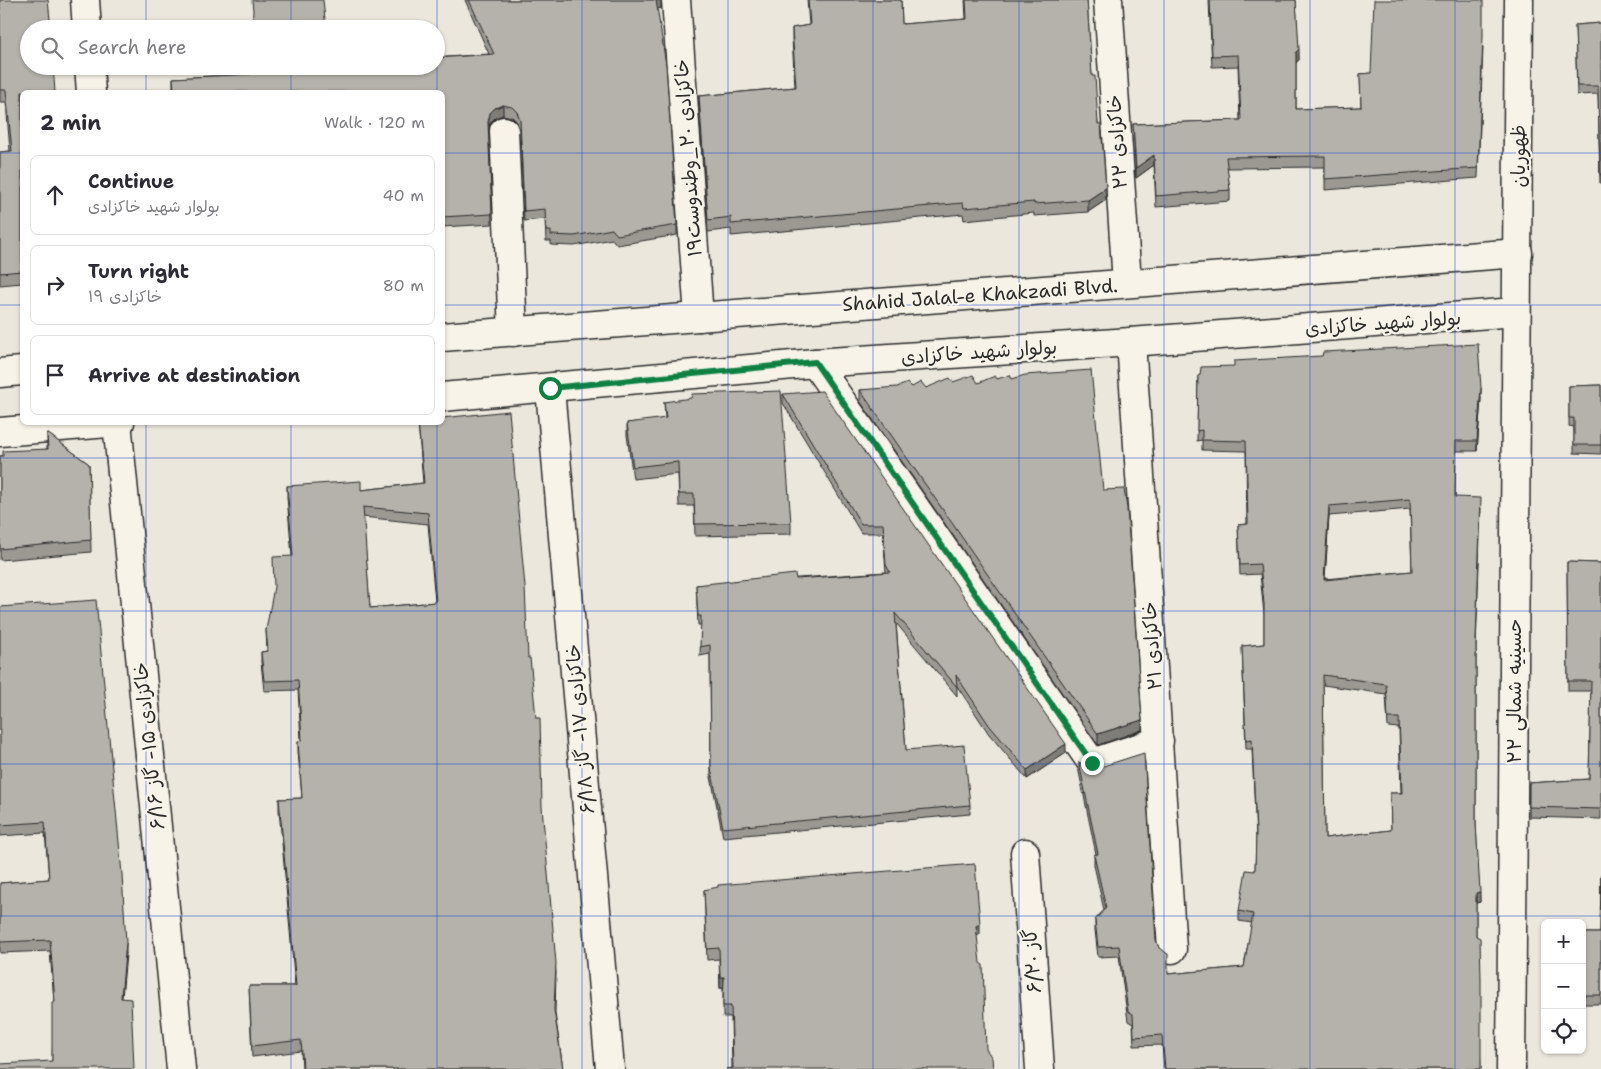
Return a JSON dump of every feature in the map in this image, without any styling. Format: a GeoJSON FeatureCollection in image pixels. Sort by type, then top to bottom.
{"type":"FeatureCollection","features":[{"type":"Feature","properties":{"kind":"street"},"geometry":{"type":"LineString","coordinates":[[85,0],[86,20]]}},
{"type":"Feature","properties":{"kind":"street","name":"خاکزادی ۲۰_وطندوست۱۹"},"geometry":{"type":"LineString","coordinates":[[676,0],[699,317]]}},
{"type":"Feature","properties":{"kind":"street","name":"خاکزادی ۲۲"},"geometry":{"type":"LineString","coordinates":[[1108,0],[1127,283]]}},
{"type":"Feature","properties":{"kind":"street","name":"ظهوریان"},"geometry":{"type":"LineString","coordinates":[[1515,312],[1518,253],[1519,0]]}},
{"type":"Feature","properties":{"kind":"street"},"geometry":{"type":"LineString","coordinates":[[90,75],[91,90]]}},
{"type":"Feature","properties":{"kind":"street"},"geometry":{"type":"LineString","coordinates":[[504,131],[513,332]]}},
{"type":"Feature","properties":{"kind":"street","name":"Shahid Jalal-e Khakzadi Blvd."},"geometry":{"type":"LineString","coordinates":[[445,337],[1518,253]]}},
{"type":"Feature","properties":{"kind":"street","name":"بولوار شهید خاکزادی"},"geometry":{"type":"LineString","coordinates":[[445,397],[815,362],[1131,342],[1515,312]]}},
{"type":"Feature","properties":{"kind":"street","name":"حسینیه شمالی ۲۲"},"geometry":{"type":"LineString","coordinates":[[1511,1069],[1515,312]]}},
{"type":"Feature","properties":{"kind":"street","name":"خاکزادی ۲۱"},"geometry":{"type":"LineString","coordinates":[[1131,342],[1172,949]]}},
{"type":"Feature","properties":{"kind":"street"},"geometry":{"type":"LineString","coordinates":[[815,362],[1092,763],[1159,741]]}},
{"type":"Feature","properties":{"kind":"street"},"geometry":{"type":"LineString","coordinates":[[0,373],[20,371]]}},
{"type":"Feature","properties":{"kind":"street","name":"خاکزادی ۱۷- گاز ۶/۱۸"},"geometry":{"type":"LineString","coordinates":[[550,388],[610,1069]]}},
{"type":"Feature","properties":{"kind":"street"},"geometry":{"type":"LineString","coordinates":[[0,432],[92,425]]}},
{"type":"Feature","properties":{"kind":"street","name":"خاکزادی ۱۵- گاز ۶/۱۶"},"geometry":{"type":"LineString","coordinates":[[118,425],[181,1069]]}},
{"type":"Feature","properties":{"kind":"street","name":"گاز ۶/۲۰"},"geometry":{"type":"LineString","coordinates":[[1025,853],[1040,1069]]}},
{"type":"Feature","properties":{"kind":"building"},"geometry":{"type":"Polygon","coordinates":[[[0,0],[48,0],[50,20],[20,20],[20,75],[54,75],[55,90],[20,90],[20,271],[0,273],[0,152],[12,151],[6,90],[0,90],[0,0]]]}},
{"type":"Feature","properties":{"kind":"building"},"geometry":{"type":"Polygon","coordinates":[[[252,0],[323,0],[325,20],[252,20],[252,0]]]}},
{"type":"Feature","properties":{"kind":"building"},"geometry":{"type":"Polygon","coordinates":[[[469,0],[656,0],[666,65],[677,225],[617,235],[612,229],[574,236],[551,235],[551,231],[546,231],[545,209],[524,211],[520,120],[517,112],[512,107],[503,105],[495,108],[490,113],[488,122],[492,214],[445,217],[445,90],[174,90],[173,78],[232,75],[445,75],[445,57],[494,54],[469,0]]]}},
{"type":"Feature","properties":{"kind":"building"},"geometry":{"type":"Polygon","coordinates":[[[808,0],[901,0],[902,24],[967,19],[966,0],[1087,0],[1092,76],[1095,76],[1098,124],[1101,124],[1106,188],[1088,200],[964,208],[963,203],[731,224],[731,217],[708,220],[699,96],[796,87],[792,28],[810,25],[808,0]]]}},
{"type":"Feature","properties":{"kind":"building"},"geometry":{"type":"Polygon","coordinates":[[[1210,0],[1296,0],[1299,49],[1296,52],[1296,109],[1361,107],[1360,74],[1371,73],[1374,0],[1483,0],[1478,168],[1325,179],[1325,156],[1226,157],[1230,190],[1156,196],[1154,155],[1136,168],[1133,124],[1241,120],[1238,55],[1212,56],[1210,0]]]}},
{"type":"Feature","properties":{"kind":"building"},"geometry":{"type":"Polygon","coordinates":[[[1601,23],[1600,175],[1598,86],[1577,86],[1575,25],[1601,23]]]}},
{"type":"Feature","properties":{"kind":"building"},"geometry":{"type":"Polygon","coordinates":[[[1478,344],[1481,388],[1477,441],[1456,441],[1455,497],[1481,498],[1476,640],[1476,824],[1480,892],[1476,893],[1476,936],[1480,938],[1481,1069],[1165,1069],[1162,1035],[1134,1037],[1133,1014],[1128,1011],[1119,946],[1098,947],[1095,920],[1106,908],[1094,855],[1098,854],[1079,762],[1088,768],[1097,768],[1144,753],[1156,940],[1159,948],[1168,954],[1168,974],[1244,967],[1253,914],[1239,911],[1246,870],[1255,871],[1256,833],[1252,739],[1246,740],[1242,646],[1264,644],[1264,604],[1260,564],[1240,565],[1238,525],[1248,524],[1246,441],[1202,440],[1202,430],[1197,431],[1198,376],[1200,375],[1201,367],[1234,366],[1234,361],[1322,356],[1323,352],[1478,344]],[[1410,499],[1329,506],[1324,580],[1412,571],[1410,499]],[[1323,675],[1325,838],[1391,830],[1390,793],[1402,793],[1399,718],[1388,718],[1386,684],[1323,675]]]}},
{"type":"Feature","properties":{"kind":"building"},"geometry":{"type":"Polygon","coordinates":[[[1091,370],[1103,490],[1124,489],[1127,508],[1142,720],[1098,734],[860,390],[897,387],[908,383],[912,387],[921,382],[926,388],[950,378],[953,382],[973,375],[978,383],[995,376],[997,379],[1010,375],[1012,379],[1025,375],[1091,370]]]}},
{"type":"Feature","properties":{"kind":"building"},"geometry":{"type":"Polygon","coordinates":[[[1601,385],[1601,445],[1574,445],[1574,418],[1569,418],[1569,386],[1601,385]]]}},
{"type":"Feature","properties":{"kind":"building"},"geometry":{"type":"Polygon","coordinates":[[[781,391],[791,523],[695,524],[694,494],[679,494],[678,462],[633,467],[627,423],[666,418],[664,402],[691,398],[692,394],[781,391]]]}},
{"type":"Feature","properties":{"kind":"building"},"geometry":{"type":"Polygon","coordinates":[[[822,391],[1066,744],[1027,770],[989,725],[956,675],[957,687],[895,613],[906,750],[964,745],[970,805],[723,828],[711,768],[710,645],[700,647],[701,616],[698,616],[696,585],[795,574],[796,579],[890,572],[886,565],[883,524],[861,524],[783,394],[822,391]]]}},
{"type":"Feature","properties":{"kind":"building"},"geometry":{"type":"Polygon","coordinates":[[[509,411],[525,587],[528,658],[530,658],[536,718],[540,718],[542,807],[556,963],[554,1010],[563,1069],[303,1069],[301,1040],[252,1046],[249,986],[296,986],[279,799],[302,798],[298,741],[302,740],[298,680],[264,681],[261,652],[268,651],[266,630],[274,587],[273,557],[293,556],[287,486],[361,481],[361,490],[424,483],[418,425],[445,425],[445,418],[509,411]],[[363,507],[370,608],[436,602],[428,513],[363,507]]]}},
{"type":"Feature","properties":{"kind":"building"},"geometry":{"type":"Polygon","coordinates":[[[47,433],[89,464],[91,540],[0,549],[0,456],[3,456],[3,451],[48,449],[47,433]]]}},
{"type":"Feature","properties":{"kind":"building"},"geometry":{"type":"Polygon","coordinates":[[[1567,562],[1601,563],[1601,809],[1529,807],[1529,783],[1589,779],[1591,681],[1568,681],[1567,562]]]}},
{"type":"Feature","properties":{"kind":"building"},"geometry":{"type":"Polygon","coordinates":[[[96,600],[122,874],[126,943],[121,998],[131,999],[134,1069],[0,1069],[0,1064],[52,1061],[52,1003],[55,1002],[50,940],[0,942],[0,883],[49,879],[45,822],[0,825],[0,607],[96,600]]]}},
{"type":"Feature","properties":{"kind":"building"},"geometry":{"type":"Polygon","coordinates":[[[975,864],[980,924],[976,926],[980,963],[983,965],[986,1049],[992,1058],[993,1069],[726,1069],[733,1068],[731,1006],[723,1006],[724,977],[720,977],[719,948],[707,949],[704,890],[718,887],[718,885],[975,864]]]}},
{"type":"Feature","properties":{"kind":"building"},"geometry":{"type":"Polygon","coordinates":[[[1601,874],[1601,932],[1600,932],[1601,874]]]}},
{"type":"Feature","properties":{"kind":"building"},"geometry":{"type":"Polygon","coordinates":[[[1586,933],[1601,933],[1601,995],[1586,995],[1586,933]]]}},
{"type":"Feature","properties":{"kind":"route"},"geometry":{"type":"LineString","coordinates":[[550,388],[815,362],[1092,763]]}}]}
